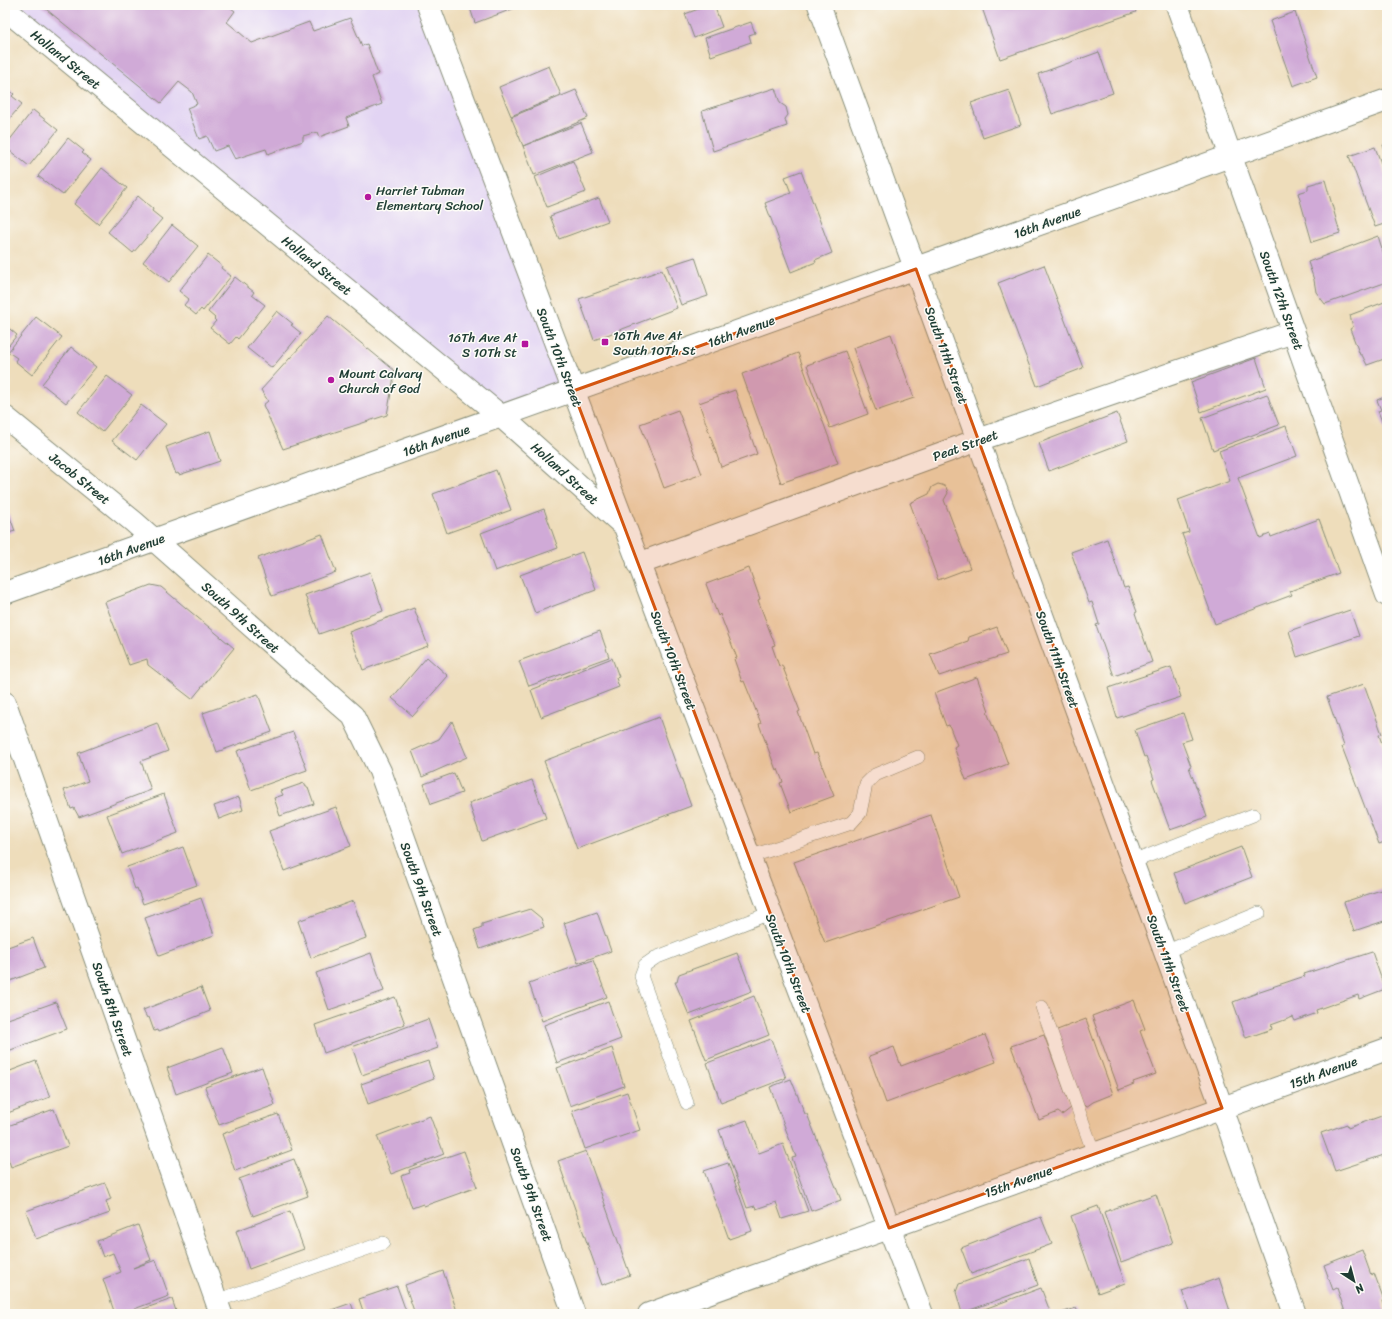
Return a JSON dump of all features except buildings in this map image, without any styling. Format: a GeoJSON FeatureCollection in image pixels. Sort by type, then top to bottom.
{"type":"FeatureCollection","features":[{"type":"Feature","properties":{"kind":"street","name":"South 10th Street"},"geometry":{"type":"LineString","coordinates":[[428,5],[922,1314]]}},
{"type":"Feature","properties":{"kind":"street","name":"South 11th Street"},"geometry":{"type":"LineString","coordinates":[[819,5],[1222,1108],[1295,1314]]}},
{"type":"Feature","properties":{"kind":"street","name":"South 12th Street"},"geometry":{"type":"LineString","coordinates":[[1177,5],[1387,595]]}},
{"type":"Feature","properties":{"kind":"street","name":"Holland Street"},"geometry":{"type":"LineString","coordinates":[[5,9],[502,417],[624,526]]}},
{"type":"Feature","properties":{"kind":"street","name":"16th Avenue"},"geometry":{"type":"LineString","coordinates":[[5,593],[502,417],[1387,100]]}},
{"type":"Feature","properties":{"kind":"street","name":"Peat Street"},"geometry":{"type":"LineString","coordinates":[[638,564],[978,440],[1293,332]]}},
{"type":"Feature","properties":{"kind":"street","name":"Jacob Street"},"geometry":{"type":"LineString","coordinates":[[5,417],[155,540]]}},
{"type":"Feature","properties":{"kind":"street","name":"South 9th Street"},"geometry":{"type":"LineString","coordinates":[[155,540],[353,716],[380,771],[574,1314]]}},
{"type":"Feature","properties":{"kind":"street","name":"South 8th Street"},"geometry":{"type":"LineString","coordinates":[[5,703],[219,1308]]}},
{"type":"Feature","properties":{"kind":"street","name":"15th Avenue"},"geometry":{"type":"LineString","coordinates":[[650,1314],[1387,1049]]}},
{"type":"Feature","properties":{"kind":"lane"},"geometry":{"type":"LineString","coordinates":[[749,857],[851,823],[860,813],[866,784],[875,775],[918,757]]}},
{"type":"Feature","properties":{"kind":"lane"},"geometry":{"type":"LineString","coordinates":[[1132,862],[1253,815]]}},
{"type":"Feature","properties":{"kind":"lane"},"geometry":{"type":"LineString","coordinates":[[688,1103],[641,976],[645,965],[655,958],[770,913]]}},
{"type":"Feature","properties":{"kind":"lane"},"geometry":{"type":"LineString","coordinates":[[1165,952],[1259,913]]}},
{"type":"Feature","properties":{"kind":"lane"},"geometry":{"type":"LineString","coordinates":[[1042,1007],[1094,1154]]}},
{"type":"Feature","properties":{"kind":"lane"},"geometry":{"type":"LineString","coordinates":[[219,1308],[383,1243]]}},
{"type":"Feature","properties":{"kind":"highlighted area"},"geometry":{"type":"Polygon","coordinates":[[[916,269],[1222,1108],[889,1228],[573,391],[916,269]]]}},
{"type":"Feature","properties":{"kind":"shaded area","name":"Harriet Tubman Elementary School"},"geometry":{"type":"Polygon","coordinates":[[[6,5],[424,5],[568,389],[502,412],[6,5]]]}},
{"type":"Feature","properties":{"kind":"place","name":"Harriet Tubman Elementary School"},"geometry":{"type":"Point","coordinates":[368,197]}},
{"type":"Feature","properties":{"kind":"place","name":"16Th Ave At South 10Th St"},"geometry":{"type":"Point","coordinates":[605,342]}},
{"type":"Feature","properties":{"kind":"place","name":"16Th Ave At S 10Th St"},"geometry":{"type":"Point","coordinates":[525,344]}},
{"type":"Feature","properties":{"kind":"place","name":"Mount Calvary Church of God"},"geometry":{"type":"Point","coordinates":[331,380]}}]}
